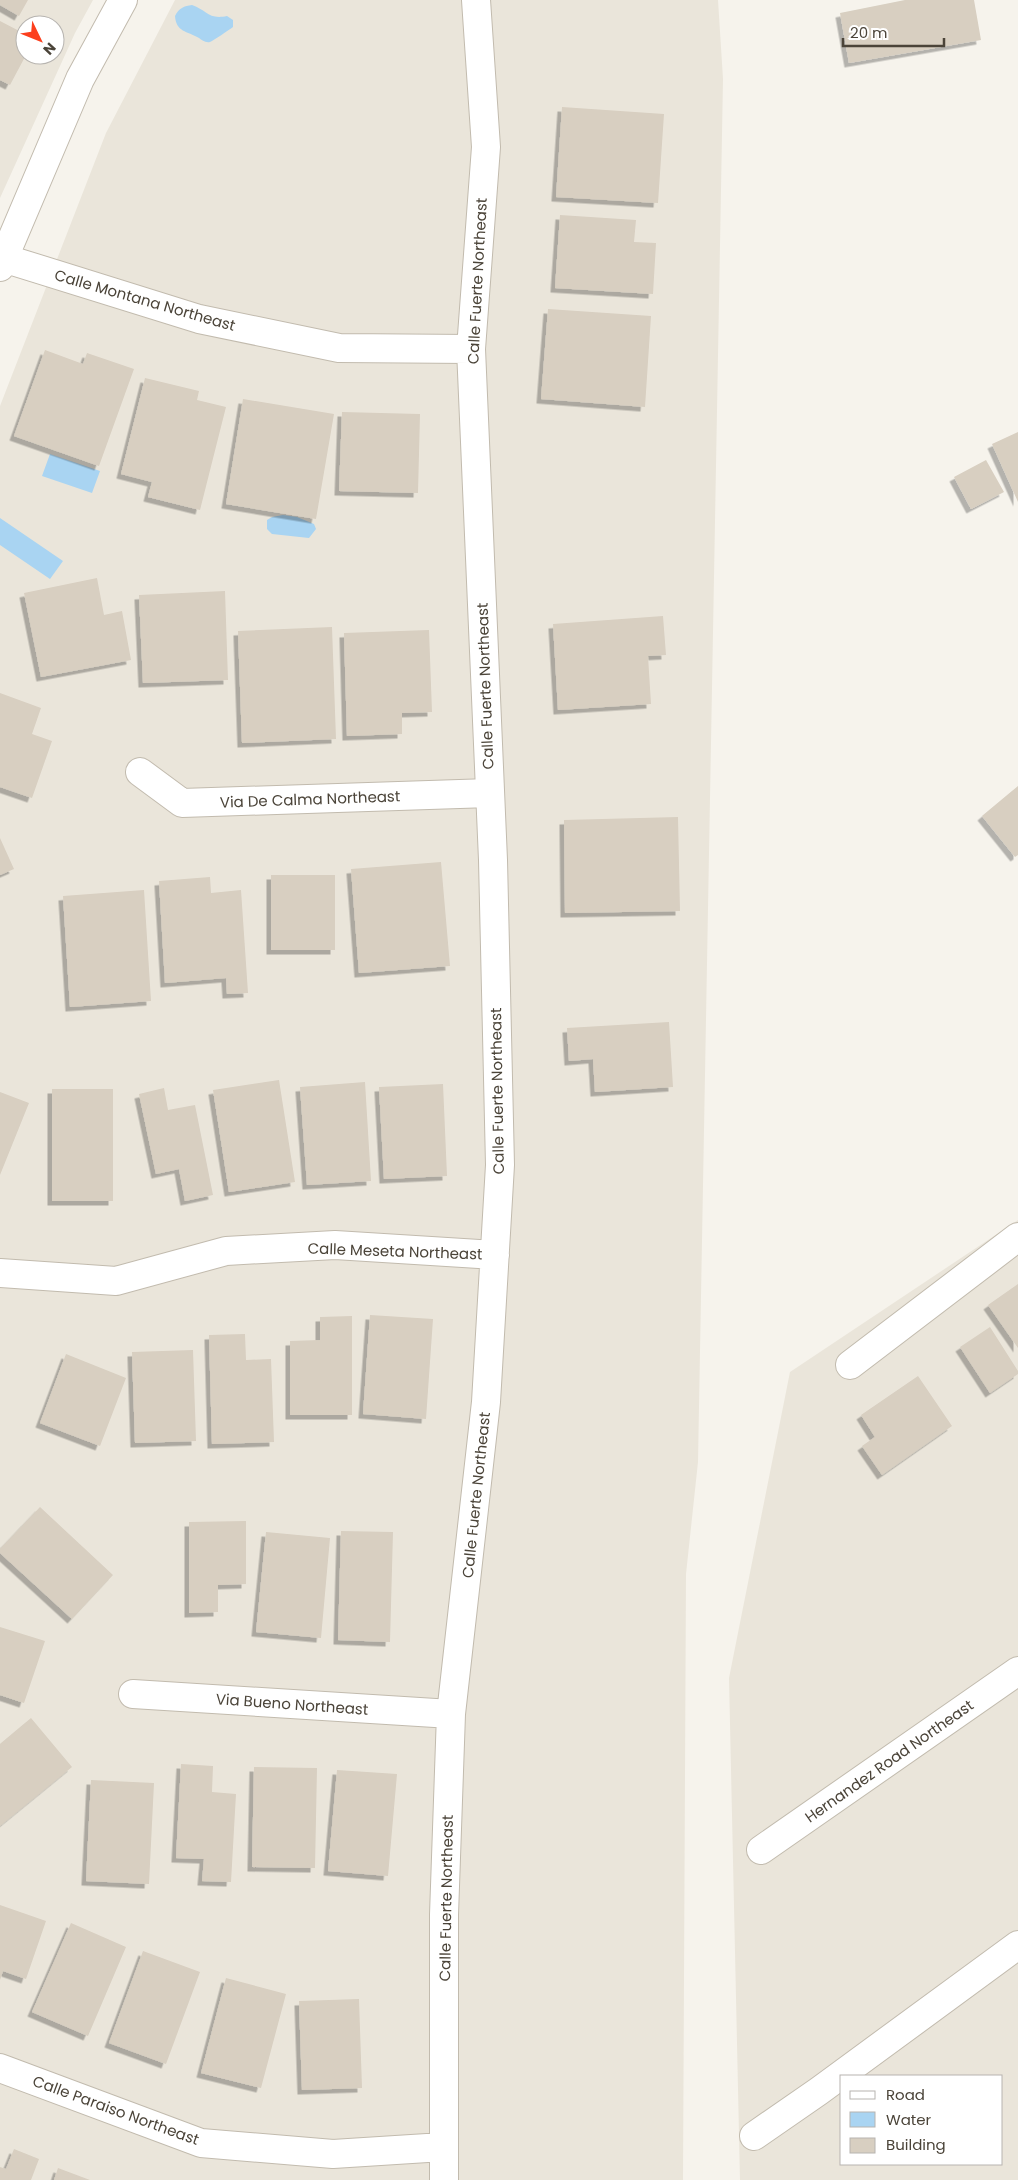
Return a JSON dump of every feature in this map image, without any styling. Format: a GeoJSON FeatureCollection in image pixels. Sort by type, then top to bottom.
{"type":"FeatureCollection","features":[{"type":"Feature","properties":{"kind":"street"},"geometry":{"type":"LineString","coordinates":[[1,261],[80,79],[123,0]]}},
{"type":"Feature","properties":{"kind":"street","name":"Calle Fuerte Northeast"},"geometry":{"type":"LineString","coordinates":[[444,2180],[444,1916],[451,1714],[486,1402],[500,1165],[490,793],[471,349],[486,147],[476,0]]}},
{"type":"Feature","properties":{"kind":"street","name":"Calle Montana Northeast"},"geometry":{"type":"LineString","coordinates":[[1,261],[199,319],[339,348],[471,349]]}},
{"type":"Feature","properties":{"kind":"street","name":"Via De Calma Northeast"},"geometry":{"type":"LineString","coordinates":[[140,772],[182,803],[490,793]]}},
{"type":"Feature","properties":{"kind":"street"},"geometry":{"type":"LineString","coordinates":[[850,1365],[1018,1238]]}},
{"type":"Feature","properties":{"kind":"street","name":"Calle Meseta Northeast"},"geometry":{"type":"LineString","coordinates":[[0,1274],[116,1281],[226,1251],[335,1245],[495,1255]]}},
{"type":"Feature","properties":{"kind":"street","name":"Hernandez Road Northeast"},"geometry":{"type":"LineString","coordinates":[[761,1850],[1018,1671]]}},
{"type":"Feature","properties":{"kind":"street","name":"Via Bueno Northeast"},"geometry":{"type":"LineString","coordinates":[[133,1694],[451,1714]]}},
{"type":"Feature","properties":{"kind":"street"},"geometry":{"type":"LineString","coordinates":[[841,2075],[1018,1945]]}},
{"type":"Feature","properties":{"kind":"street","name":"Calle Paraiso Northeast"},"geometry":{"type":"LineString","coordinates":[[0,2068],[201,2143],[333,2154],[443,2147]]}},
{"type":"Feature","properties":{"kind":"street"},"geometry":{"type":"LineString","coordinates":[[754,2136],[840,2076]]}},
{"type":"Feature","properties":{"kind":"shaded area"},"geometry":{"type":"Polygon","coordinates":[[[0,0],[93,0],[65,55],[65,15],[15,15],[15,65],[60,65],[0,198],[0,0]]]}},
{"type":"Feature","properties":{"kind":"shaded area"},"geometry":{"type":"Polygon","coordinates":[[[175,0],[718,0],[723,79],[698,1462],[686,1574],[683,2180],[0,2180],[0,406],[106,133],[175,0]]]}},
{"type":"Feature","properties":{"kind":"shaded area"},"geometry":{"type":"Polygon","coordinates":[[[1018,1220],[1018,2180],[740,2180],[729,1678],[790,1372],[1018,1220]]]}},
{"type":"Feature","properties":{"kind":"water"},"geometry":{"type":"Polygon","coordinates":[[[192,5],[212,16],[227,16],[233,20],[233,27],[210,42],[204,41],[183,30],[177,25],[175,16],[182,8],[192,5]]]}},
{"type":"Feature","properties":{"kind":"water"},"geometry":{"type":"Polygon","coordinates":[[[50,454],[100,471],[92,493],[42,476],[50,454]]]}},
{"type":"Feature","properties":{"kind":"water"},"geometry":{"type":"Polygon","coordinates":[[[283,515],[297,517],[314,524],[316,529],[309,538],[272,534],[267,529],[267,520],[283,515]]]}},
{"type":"Feature","properties":{"kind":"water"},"geometry":{"type":"Polygon","coordinates":[[[0,518],[63,561],[50,579],[0,545],[0,518]]]}},
{"type":"Feature","properties":{"kind":"building"},"geometry":{"type":"Polygon","coordinates":[[[0,0],[28,0],[20,15],[0,5],[0,0]]]}},
{"type":"Feature","properties":{"kind":"building"},"geometry":{"type":"Polygon","coordinates":[[[905,0],[974,0],[981,40],[849,63],[840,13],[905,0]]]}},
{"type":"Feature","properties":{"kind":"building"},"geometry":{"type":"Polygon","coordinates":[[[0,21],[15,29],[15,65],[21,65],[10,85],[0,80],[0,21]]]}},
{"type":"Feature","properties":{"kind":"building"},"geometry":{"type":"Polygon","coordinates":[[[562,107],[664,114],[658,203],[556,197],[562,107]]]}},
{"type":"Feature","properties":{"kind":"building"},"geometry":{"type":"Polygon","coordinates":[[[560,215],[636,220],[634,242],[656,243],[653,294],[555,288],[560,215]]]}},
{"type":"Feature","properties":{"kind":"building"},"geometry":{"type":"Polygon","coordinates":[[[548,309],[651,316],[645,407],[541,399],[548,309]]]}},
{"type":"Feature","properties":{"kind":"building"},"geometry":{"type":"Polygon","coordinates":[[[45,350],[83,364],[87,353],[134,369],[99,466],[14,436],[45,350]]]}},
{"type":"Feature","properties":{"kind":"building"},"geometry":{"type":"Polygon","coordinates":[[[145,378],[199,391],[197,400],[226,407],[200,510],[148,497],[152,482],[121,474],[145,378]]]}},
{"type":"Feature","properties":{"kind":"building"},"geometry":{"type":"Polygon","coordinates":[[[243,399],[334,414],[316,519],[226,504],[243,399]]]}},
{"type":"Feature","properties":{"kind":"building"},"geometry":{"type":"Polygon","coordinates":[[[342,412],[420,414],[418,493],[339,491],[342,412]]]}},
{"type":"Feature","properties":{"kind":"building"},"geometry":{"type":"Polygon","coordinates":[[[1018,432],[1018,502],[992,444],[1018,432]]]}},
{"type":"Feature","properties":{"kind":"building"},"geometry":{"type":"Polygon","coordinates":[[[986,460],[1004,492],[971,509],[954,477],[986,460]]]}},
{"type":"Feature","properties":{"kind":"building"},"geometry":{"type":"Polygon","coordinates":[[[97,578],[104,615],[122,611],[131,660],[41,677],[24,593],[97,578]]]}},
{"type":"Feature","properties":{"kind":"building"},"geometry":{"type":"Polygon","coordinates":[[[225,591],[228,680],[143,683],[139,595],[225,591]]]}},
{"type":"Feature","properties":{"kind":"building"},"geometry":{"type":"Polygon","coordinates":[[[663,616],[666,655],[648,656],[651,704],[558,710],[553,624],[663,616]]]}},
{"type":"Feature","properties":{"kind":"building"},"geometry":{"type":"Polygon","coordinates":[[[332,627],[336,739],[242,743],[238,631],[332,627]]]}},
{"type":"Feature","properties":{"kind":"building"},"geometry":{"type":"Polygon","coordinates":[[[429,630],[432,712],[402,713],[402,734],[347,736],[344,633],[429,630]]]}},
{"type":"Feature","properties":{"kind":"building"},"geometry":{"type":"Polygon","coordinates":[[[0,693],[41,708],[32,734],[52,741],[32,798],[0,787],[0,693]]]}},
{"type":"Feature","properties":{"kind":"building"},"geometry":{"type":"Polygon","coordinates":[[[1018,786],[1018,855],[1015,857],[982,816],[1018,786]]]}},
{"type":"Feature","properties":{"kind":"building"},"geometry":{"type":"Polygon","coordinates":[[[678,817],[680,911],[565,913],[564,820],[678,817]]]}},
{"type":"Feature","properties":{"kind":"building"},"geometry":{"type":"Polygon","coordinates":[[[0,838],[14,869],[0,875],[0,838]]]}},
{"type":"Feature","properties":{"kind":"building"},"geometry":{"type":"Polygon","coordinates":[[[441,862],[450,966],[359,973],[351,869],[441,862]]]}},
{"type":"Feature","properties":{"kind":"building"},"geometry":{"type":"Polygon","coordinates":[[[271,875],[335,875],[335,950],[271,950],[271,875]]]}},
{"type":"Feature","properties":{"kind":"building"},"geometry":{"type":"Polygon","coordinates":[[[210,877],[211,893],[241,890],[248,993],[227,994],[226,978],[165,983],[159,881],[210,877]]]}},
{"type":"Feature","properties":{"kind":"building"},"geometry":{"type":"Polygon","coordinates":[[[144,890],[151,1001],[70,1007],[63,896],[144,890]]]}},
{"type":"Feature","properties":{"kind":"building"},"geometry":{"type":"Polygon","coordinates":[[[669,1022],[673,1087],[595,1092],[593,1059],[569,1061],[567,1028],[669,1022]]]}},
{"type":"Feature","properties":{"kind":"building"},"geometry":{"type":"Polygon","coordinates":[[[279,1080],[295,1182],[229,1192],[213,1090],[279,1080]]]}},
{"type":"Feature","properties":{"kind":"building"},"geometry":{"type":"Polygon","coordinates":[[[365,1082],[371,1181],[307,1185],[300,1087],[365,1082]]]}},
{"type":"Feature","properties":{"kind":"building"},"geometry":{"type":"Polygon","coordinates":[[[443,1084],[447,1176],[384,1179],[379,1087],[443,1084]]]}},
{"type":"Feature","properties":{"kind":"building"},"geometry":{"type":"Polygon","coordinates":[[[164,1088],[168,1110],[195,1105],[213,1195],[185,1201],[179,1169],[156,1174],[139,1094],[164,1088]]]}},
{"type":"Feature","properties":{"kind":"building"},"geometry":{"type":"Polygon","coordinates":[[[52,1089],[113,1089],[113,1201],[52,1201],[52,1089]]]}},
{"type":"Feature","properties":{"kind":"building"},"geometry":{"type":"Polygon","coordinates":[[[0,1092],[29,1103],[0,1175],[0,1092]]]}},
{"type":"Feature","properties":{"kind":"building"},"geometry":{"type":"Polygon","coordinates":[[[1018,1284],[1018,1348],[988,1305],[1018,1284]]]}},
{"type":"Feature","properties":{"kind":"building"},"geometry":{"type":"Polygon","coordinates":[[[370,1315],[433,1319],[426,1419],[363,1414],[370,1315]]]}},
{"type":"Feature","properties":{"kind":"building"},"geometry":{"type":"Polygon","coordinates":[[[352,1316],[352,1415],[290,1415],[290,1341],[320,1340],[320,1317],[352,1316]]]}},
{"type":"Feature","properties":{"kind":"building"},"geometry":{"type":"Polygon","coordinates":[[[990,1327],[1018,1371],[1018,1374],[990,1393],[960,1347],[990,1327]]]}},
{"type":"Feature","properties":{"kind":"building"},"geometry":{"type":"Polygon","coordinates":[[[245,1334],[246,1360],[271,1359],[274,1442],[212,1444],[209,1335],[245,1334]]]}},
{"type":"Feature","properties":{"kind":"building"},"geometry":{"type":"Polygon","coordinates":[[[193,1350],[196,1441],[135,1443],[132,1352],[193,1350]]]}},
{"type":"Feature","properties":{"kind":"building"},"geometry":{"type":"Polygon","coordinates":[[[66,1354],[126,1378],[100,1446],[40,1423],[66,1354]]]}},
{"type":"Feature","properties":{"kind":"building"},"geometry":{"type":"Polygon","coordinates":[[[918,1376],[952,1426],[882,1475],[862,1446],[875,1437],[861,1415],[918,1376]]]}},
{"type":"Feature","properties":{"kind":"building"},"geometry":{"type":"Polygon","coordinates":[[[40,1507],[113,1575],[72,1619],[0,1553],[0,1549],[40,1507]]]}},
{"type":"Feature","properties":{"kind":"building"},"geometry":{"type":"Polygon","coordinates":[[[246,1521],[246,1584],[218,1585],[218,1612],[189,1613],[189,1522],[246,1521]]]}},
{"type":"Feature","properties":{"kind":"building"},"geometry":{"type":"Polygon","coordinates":[[[341,1531],[393,1532],[390,1642],[338,1640],[341,1531]]]}},
{"type":"Feature","properties":{"kind":"building"},"geometry":{"type":"Polygon","coordinates":[[[266,1532],[330,1538],[321,1638],[256,1632],[266,1532]]]}},
{"type":"Feature","properties":{"kind":"building"},"geometry":{"type":"Polygon","coordinates":[[[0,1627],[45,1641],[24,1703],[0,1695],[0,1627]]]}},
{"type":"Feature","properties":{"kind":"building"},"geometry":{"type":"Polygon","coordinates":[[[31,1718],[72,1767],[0,1826],[0,1744],[31,1718]]]}},
{"type":"Feature","properties":{"kind":"building"},"geometry":{"type":"Polygon","coordinates":[[[181,1764],[213,1766],[212,1792],[236,1794],[231,1882],[202,1881],[204,1859],[176,1858],[181,1764]]]}},
{"type":"Feature","properties":{"kind":"building"},"geometry":{"type":"Polygon","coordinates":[[[254,1767],[317,1768],[315,1868],[252,1867],[254,1767]]]}},
{"type":"Feature","properties":{"kind":"building"},"geometry":{"type":"Polygon","coordinates":[[[337,1770],[397,1774],[388,1876],[328,1871],[337,1770]]]}},
{"type":"Feature","properties":{"kind":"building"},"geometry":{"type":"Polygon","coordinates":[[[91,1780],[154,1783],[149,1884],[86,1881],[91,1780]]]}},
{"type":"Feature","properties":{"kind":"building"},"geometry":{"type":"Polygon","coordinates":[[[0,1905],[46,1921],[26,1979],[3,1971],[0,1980],[0,1905]]]}},
{"type":"Feature","properties":{"kind":"building"},"geometry":{"type":"Polygon","coordinates":[[[71,1923],[126,1947],[88,2036],[32,2012],[71,1923]]]}},
{"type":"Feature","properties":{"kind":"building"},"geometry":{"type":"Polygon","coordinates":[[[143,1951],[200,1972],[166,2064],[109,2043],[143,1951]]]}},
{"type":"Feature","properties":{"kind":"building"},"geometry":{"type":"Polygon","coordinates":[[[226,1978],[286,1994],[261,2088],[201,2073],[226,1978]]]}},
{"type":"Feature","properties":{"kind":"building"},"geometry":{"type":"Polygon","coordinates":[[[359,1999],[362,2088],[302,2090],[299,2001],[359,1999]]]}},
{"type":"Feature","properties":{"kind":"building"},"geometry":{"type":"Polygon","coordinates":[[[14,2149],[39,2159],[31,2180],[0,2180],[0,2167],[6,2169],[14,2149]]]}},
{"type":"Feature","properties":{"kind":"building"},"geometry":{"type":"Polygon","coordinates":[[[58,2168],[90,2180],[54,2180],[58,2168]]]}}]}
